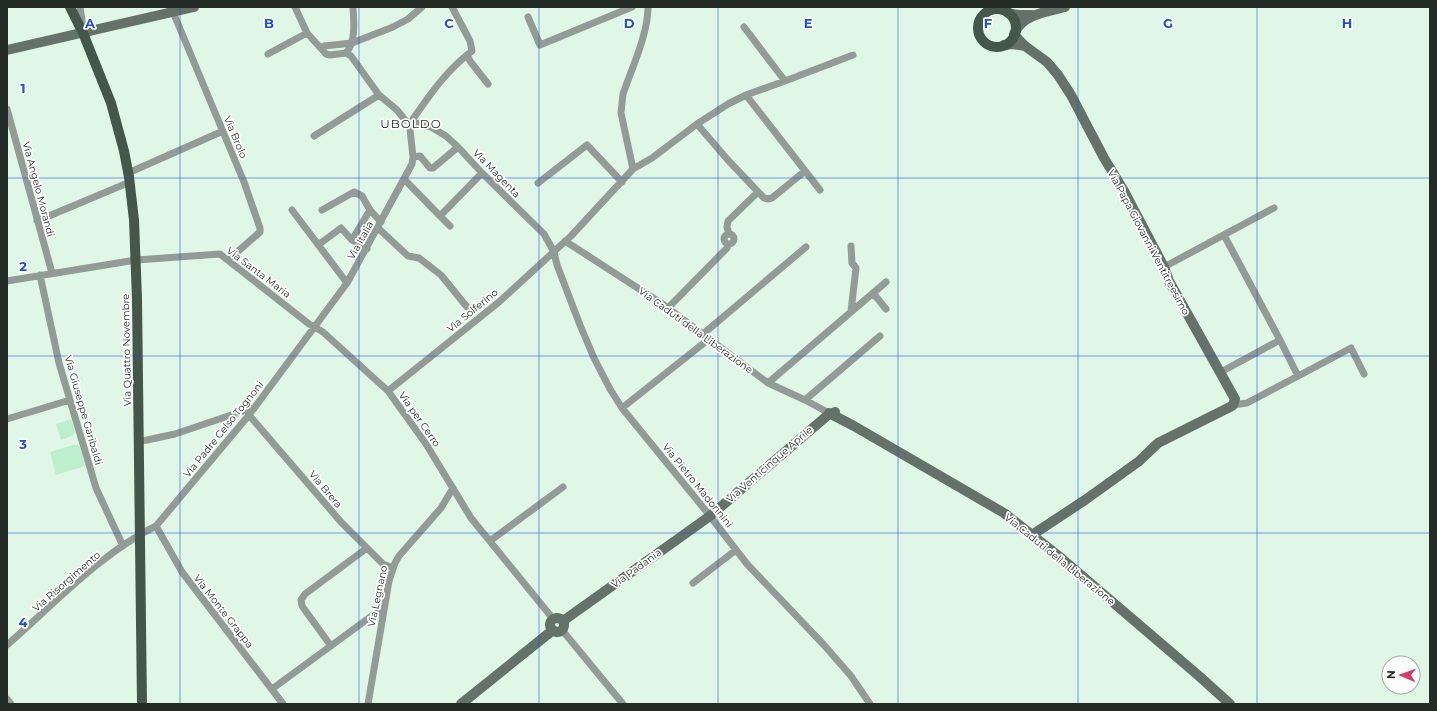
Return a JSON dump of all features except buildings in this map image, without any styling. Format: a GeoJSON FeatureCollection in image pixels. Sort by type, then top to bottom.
{"type":"FeatureCollection","features":[{"type":"Feature","properties":{"kind":"main road","name":"Via Quattro Novembre"},"geometry":{"type":"LineString","coordinates":[[75,8],[83,33],[111,102],[129,178],[134,220],[139,441],[142,704]]}},
{"type":"Feature","properties":{"kind":"main road"},"geometry":{"type":"LineString","coordinates":[[990,9],[1006,10],[1015,24],[1015,33],[1009,42],[1004,45],[990,45],[984,41],[980,35],[978,28],[980,20],[990,9]]}},
{"type":"Feature","properties":{"kind":"street"},"geometry":{"type":"LineString","coordinates":[[7,50],[194,7]]}},
{"type":"Feature","properties":{"kind":"street"},"geometry":{"type":"LineString","coordinates":[[295,7],[307,33],[320,48],[328,55],[346,53],[351,56],[379,95],[397,110],[405,120],[404,125],[406,128],[410,129]]}},
{"type":"Feature","properties":{"kind":"street"},"geometry":{"type":"LineString","coordinates":[[346,53],[351,47],[352,43],[354,26],[353,7]]}},
{"type":"Feature","properties":{"kind":"street"},"geometry":{"type":"LineString","coordinates":[[320,48],[324,46],[352,43],[393,27],[408,19],[421,7]]}},
{"type":"Feature","properties":{"kind":"street"},"geometry":{"type":"LineString","coordinates":[[410,129],[414,126],[414,121],[439,83],[454,65],[472,51],[472,47],[452,7]]}},
{"type":"Feature","properties":{"kind":"street"},"geometry":{"type":"LineString","coordinates":[[528,16],[540,45],[632,7]]}},
{"type":"Feature","properties":{"kind":"street"},"geometry":{"type":"LineString","coordinates":[[633,169],[621,113],[623,94],[644,34],[648,7]]}},
{"type":"Feature","properties":{"kind":"street"},"geometry":{"type":"LineString","coordinates":[[1015,33],[1023,20],[1037,14],[1065,7]]}},
{"type":"Feature","properties":{"kind":"street"},"geometry":{"type":"LineString","coordinates":[[1006,10],[1018,15],[1037,14]]}},
{"type":"Feature","properties":{"kind":"street","name":"Via Brolo"},"geometry":{"type":"LineString","coordinates":[[173,12],[244,182],[260,228],[260,232],[228,260]]}},
{"type":"Feature","properties":{"kind":"street"},"geometry":{"type":"LineString","coordinates":[[744,27],[785,82]]}},
{"type":"Feature","properties":{"kind":"street"},"geometry":{"type":"LineString","coordinates":[[268,54],[307,33]]}},
{"type":"Feature","properties":{"kind":"street","name":"Via Papa Giovanni Ventitreesimo"},"geometry":{"type":"LineString","coordinates":[[1015,33],[1019,40],[1047,62],[1058,75],[1071,95],[1104,158],[1124,191],[1164,267],[1169,281],[1234,395],[1235,399],[1233,405]]}},
{"type":"Feature","properties":{"kind":"street"},"geometry":{"type":"LineString","coordinates":[[1004,45],[1016,44],[1026,46]]}},
{"type":"Feature","properties":{"kind":"street"},"geometry":{"type":"LineString","coordinates":[[467,55],[488,84]]}},
{"type":"Feature","properties":{"kind":"street","name":"Via Solferino"},"geometry":{"type":"LineString","coordinates":[[388,391],[499,302],[554,252],[633,169],[652,158],[697,124],[728,104],[746,95],[785,82],[853,55]]}},
{"type":"Feature","properties":{"kind":"street"},"geometry":{"type":"LineString","coordinates":[[314,136],[379,95]]}},
{"type":"Feature","properties":{"kind":"street"},"geometry":{"type":"LineString","coordinates":[[746,95],[820,190]]}},
{"type":"Feature","properties":{"kind":"street","name":"Via Angelo Morandi"},"geometry":{"type":"LineString","coordinates":[[7,109],[52,273]]}},
{"type":"Feature","properties":{"kind":"street"},"geometry":{"type":"LineString","coordinates":[[405,120],[410,118],[414,121]]}},
{"type":"Feature","properties":{"kind":"street","name":"Via Magenta"},"geometry":{"type":"LineString","coordinates":[[414,121],[431,127],[446,136],[458,147],[482,173],[544,234],[554,252]]}},
{"type":"Feature","properties":{"kind":"street"},"geometry":{"type":"LineString","coordinates":[[697,124],[727,159],[764,198],[770,199],[805,171]]}},
{"type":"Feature","properties":{"kind":"street"},"geometry":{"type":"LineString","coordinates":[[410,129],[413,157],[420,156],[430,168],[433,168],[458,147]]}},
{"type":"Feature","properties":{"kind":"street"},"geometry":{"type":"LineString","coordinates":[[37,221],[129,178],[223,131]]}},
{"type":"Feature","properties":{"kind":"street"},"geometry":{"type":"LineString","coordinates":[[538,183],[587,145],[622,182]]}},
{"type":"Feature","properties":{"kind":"street","name":"Via Italia"},"geometry":{"type":"LineString","coordinates":[[315,327],[347,283],[367,249],[412,164],[413,157]]}},
{"type":"Feature","properties":{"kind":"street"},"geometry":{"type":"LineString","coordinates":[[440,216],[482,173]]}},
{"type":"Feature","properties":{"kind":"street"},"geometry":{"type":"LineString","coordinates":[[404,179],[450,226]]}},
{"type":"Feature","properties":{"kind":"street"},"geometry":{"type":"LineString","coordinates":[[322,210],[354,192],[362,196],[379,225],[408,256],[419,258],[441,275],[467,307]]}},
{"type":"Feature","properties":{"kind":"street"},"geometry":{"type":"LineString","coordinates":[[668,308],[727,248],[728,244],[725,238],[729,234],[727,227],[728,221],[758,192]]}},
{"type":"Feature","properties":{"kind":"street"},"geometry":{"type":"LineString","coordinates":[[1164,267],[1274,208]]}},
{"type":"Feature","properties":{"kind":"street"},"geometry":{"type":"LineString","coordinates":[[292,210],[347,283]]}},
{"type":"Feature","properties":{"kind":"street"},"geometry":{"type":"LineString","coordinates":[[352,240],[370,210]]}},
{"type":"Feature","properties":{"kind":"street"},"geometry":{"type":"LineString","coordinates":[[318,245],[341,228],[352,240],[367,249]]}},
{"type":"Feature","properties":{"kind":"street"},"geometry":{"type":"LineString","coordinates":[[1224,235],[1298,376]]}},
{"type":"Feature","properties":{"kind":"street","name":"Via Caduti della Liberazione"},"geometry":{"type":"LineString","coordinates":[[565,241],[668,308],[768,383],[829,413],[836,411],[842,414],[854,426],[1004,513],[1199,676],[1230,704]]}},
{"type":"Feature","properties":{"kind":"street"},"geometry":{"type":"LineString","coordinates":[[850,246],[852,263],[856,268],[852,311]]}},
{"type":"Feature","properties":{"kind":"street"},"geometry":{"type":"LineString","coordinates":[[622,408],[706,337],[806,247]]}},
{"type":"Feature","properties":{"kind":"street","name":"Via Pietro Madonnini"},"geometry":{"type":"LineString","coordinates":[[554,252],[557,265],[594,358],[622,408],[747,564],[824,646],[850,676],[870,704]]}},
{"type":"Feature","properties":{"kind":"street","name":"Via Santa Maria"},"geometry":{"type":"LineString","coordinates":[[7,281],[136,260],[220,254],[309,324],[315,327]]}},
{"type":"Feature","properties":{"kind":"street","name":"Via Giuseppe Garibaldi"},"geometry":{"type":"LineString","coordinates":[[40,275],[59,363],[96,488],[123,546]]}},
{"type":"Feature","properties":{"kind":"street"},"geometry":{"type":"LineString","coordinates":[[768,383],[886,282]]}},
{"type":"Feature","properties":{"kind":"street"},"geometry":{"type":"LineString","coordinates":[[873,293],[886,309]]}},
{"type":"Feature","properties":{"kind":"street","name":"Via per Cerro"},"geometry":{"type":"LineString","coordinates":[[315,327],[324,332],[388,391],[426,444],[471,518],[623,704]]}},
{"type":"Feature","properties":{"kind":"street","name":"Via Padre Celso Tognoni"},"geometry":{"type":"LineString","coordinates":[[140,534],[156,526],[249,415],[315,327]]}},
{"type":"Feature","properties":{"kind":"street"},"geometry":{"type":"LineString","coordinates":[[805,400],[880,336]]}},
{"type":"Feature","properties":{"kind":"street"},"geometry":{"type":"LineString","coordinates":[[1221,372],[1280,340]]}},
{"type":"Feature","properties":{"kind":"street"},"geometry":{"type":"LineString","coordinates":[[1032,535],[1085,500],[1138,462],[1158,443],[1233,405],[1247,403],[1351,348],[1364,374]]}},
{"type":"Feature","properties":{"kind":"street"},"geometry":{"type":"LineString","coordinates":[[7,419],[70,400]]}},
{"type":"Feature","properties":{"kind":"street"},"geometry":{"type":"LineString","coordinates":[[139,441],[175,434],[255,407]]}},
{"type":"Feature","properties":{"kind":"street","name":"Via Venticinque Aprile"},"geometry":{"type":"LineString","coordinates":[[710,516],[829,413]]}},
{"type":"Feature","properties":{"kind":"street","name":"Via Brera"},"geometry":{"type":"LineString","coordinates":[[249,415],[341,522],[383,564],[393,568]]}},
{"type":"Feature","properties":{"kind":"street"},"geometry":{"type":"LineString","coordinates":[[490,540],[562,487]]}},
{"type":"Feature","properties":{"kind":"street","name":"Via Legnano"},"geometry":{"type":"LineString","coordinates":[[368,704],[383,613],[393,568],[399,556],[441,508],[453,488]]}},
{"type":"Feature","properties":{"kind":"street","name":"Via Padania"},"geometry":{"type":"LineString","coordinates":[[461,704],[558,625],[710,516]]}},
{"type":"Feature","properties":{"kind":"street","name":"Via Monte Grappa"},"geometry":{"type":"LineString","coordinates":[[156,526],[182,572],[283,704]]}},
{"type":"Feature","properties":{"kind":"street","name":"Via Risorgimento"},"geometry":{"type":"LineString","coordinates":[[7,645],[77,582],[140,534]]}},
{"type":"Feature","properties":{"kind":"street"},"geometry":{"type":"LineString","coordinates":[[331,646],[302,606],[301,600],[305,594],[367,548]]}},
{"type":"Feature","properties":{"kind":"street"},"geometry":{"type":"LineString","coordinates":[[693,583],[736,550]]}},
{"type":"Feature","properties":{"kind":"street"},"geometry":{"type":"LineString","coordinates":[[272,689],[373,615],[383,613]]}},
{"type":"Feature","properties":{"kind":"street"},"geometry":{"type":"LineString","coordinates":[[7,699],[11,704]]}},
{"type":"Feature","properties":{"kind":"green space"},"geometry":{"type":"Polygon","coordinates":[[[71,419],[74,433],[70,437],[61,440],[56,424],[71,419]]]}},
{"type":"Feature","properties":{"kind":"green space"},"geometry":{"type":"Polygon","coordinates":[[[73,445],[80,447],[85,466],[56,475],[50,452],[73,445]]]}},
{"type":"Feature","properties":{"kind":"district","name":"UBOLDO"},"geometry":{"type":"Point","coordinates":[411,124]}}]}
